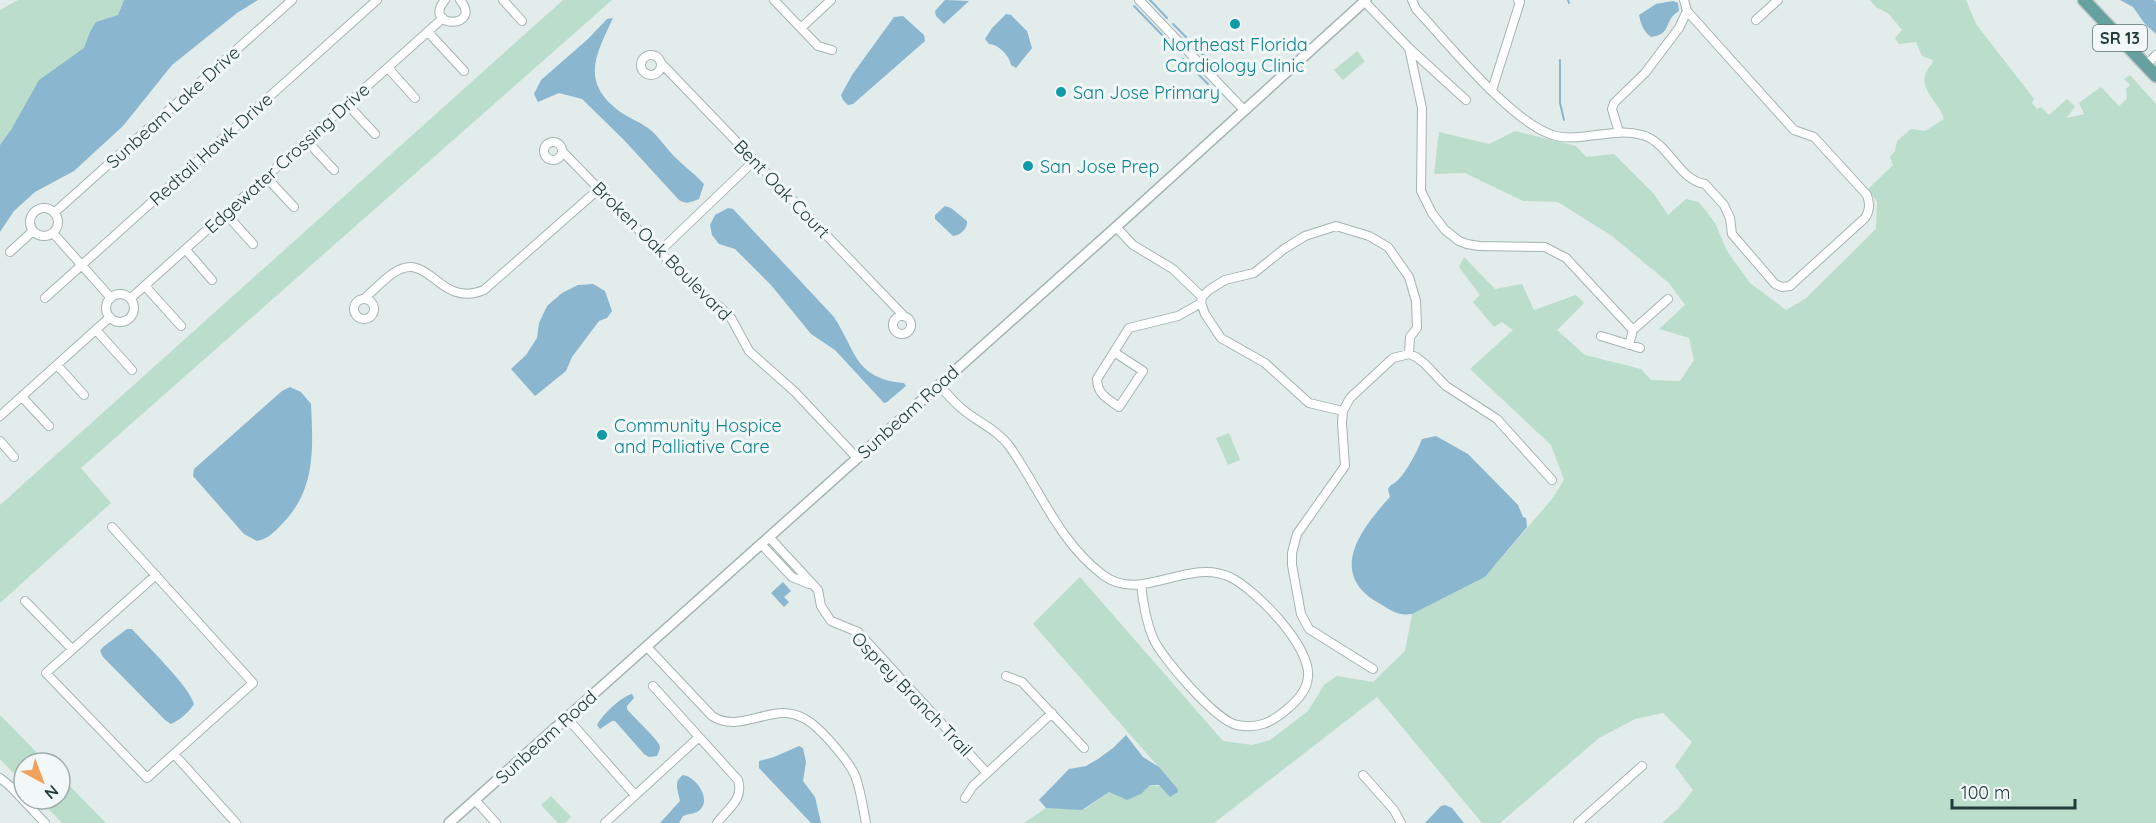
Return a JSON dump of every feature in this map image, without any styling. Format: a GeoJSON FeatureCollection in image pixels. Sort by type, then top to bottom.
{"type":"FeatureCollection","features":[{"type":"Feature","properties":{"kind":"main road","name":"SR 13"},"geometry":{"type":"LineString","coordinates":[[2084,0],[2156,76]]}},
{"type":"Feature","properties":{"kind":"street","name":"Sunbeam Lake Drive"},"geometry":{"type":"LineString","coordinates":[[54,213],[292,0]]}},
{"type":"Feature","properties":{"kind":"street","name":"Redtail Hawk Drive"},"geometry":{"type":"LineString","coordinates":[[45,298],[377,0]]}},
{"type":"Feature","properties":{"kind":"street"},"geometry":{"type":"LineString","coordinates":[[444,0],[440,9],[443,18],[452,23],[461,20],[465,11],[462,1]]}},
{"type":"Feature","properties":{"kind":"street"},"geometry":{"type":"LineString","coordinates":[[503,0],[522,21]]}},
{"type":"Feature","properties":{"kind":"street"},"geometry":{"type":"LineString","coordinates":[[774,0],[818,46],[832,50]]}},
{"type":"Feature","properties":{"kind":"street"},"geometry":{"type":"LineString","coordinates":[[801,28],[831,0]]}},
{"type":"Feature","properties":{"kind":"street"},"geometry":{"type":"LineString","coordinates":[[1139,0],[1244,110]]}},
{"type":"Feature","properties":{"kind":"street"},"geometry":{"type":"LineString","coordinates":[[1412,0],[1416,9],[1492,90],[1518,116],[1535,127],[1555,136],[1618,132],[1653,139],[1694,182],[1705,184],[1724,205],[1730,218],[1732,234],[1775,284],[1782,287],[1790,286],[1865,218],[1870,203],[1867,195],[1814,137],[1794,130],[1687,11],[1684,0]]}},
{"type":"Feature","properties":{"kind":"street"},"geometry":{"type":"LineString","coordinates":[[1492,90],[1520,2],[1518,0]]}},
{"type":"Feature","properties":{"kind":"street"},"geometry":{"type":"LineString","coordinates":[[1756,20],[1778,0]]}},
{"type":"Feature","properties":{"kind":"street"},"geometry":{"type":"LineString","coordinates":[[1364,1],[1409,48],[1466,100]]}},
{"type":"Feature","properties":{"kind":"street","name":"Sunbeam Road"},"geometry":{"type":"LineString","coordinates":[[449,823],[939,385],[1119,230],[1244,110],[1364,1]]}},
{"type":"Feature","properties":{"kind":"street"},"geometry":{"type":"LineString","coordinates":[[1618,132],[1612,109],[1614,103],[1659,56],[1679,28],[1687,11]]}},
{"type":"Feature","properties":{"kind":"street","name":"Edgewater Crossing Drive"},"geometry":{"type":"LineString","coordinates":[[131,298],[443,18]]}},
{"type":"Feature","properties":{"kind":"street"},"geometry":{"type":"LineString","coordinates":[[429,32],[464,71]]}},
{"type":"Feature","properties":{"kind":"street"},"geometry":{"type":"LineString","coordinates":[[1409,48],[1422,108],[1421,191],[1432,213],[1445,230],[1467,244],[1545,247],[1566,258],[1633,330]]}},
{"type":"Feature","properties":{"kind":"street"},"geometry":{"type":"LineString","coordinates":[[2146,66],[2156,55]]}},
{"type":"Feature","properties":{"kind":"street","name":"Bent Oak Court"},"geometry":{"type":"LineString","coordinates":[[661,63],[903,315]]}},
{"type":"Feature","properties":{"kind":"street"},"geometry":{"type":"LineString","coordinates":[[388,68],[415,98]]}},
{"type":"Feature","properties":{"kind":"street"},"geometry":{"type":"LineString","coordinates":[[348,104],[375,134]]}},
{"type":"Feature","properties":{"kind":"street"},"geometry":{"type":"LineString","coordinates":[[307,141],[334,170]]}},
{"type":"Feature","properties":{"kind":"street","name":"Broken Oak Boulevard"},"geometry":{"type":"LineString","coordinates":[[562,151],[698,291],[731,318],[749,351],[795,392],[857,458]]}},
{"type":"Feature","properties":{"kind":"street"},"geometry":{"type":"LineString","coordinates":[[660,251],[754,161]]}},
{"type":"Feature","properties":{"kind":"street"},"geometry":{"type":"LineString","coordinates":[[266,177],[294,207]]}},
{"type":"Feature","properties":{"kind":"street"},"geometry":{"type":"LineString","coordinates":[[364,299],[392,274],[409,268],[429,273],[442,286],[458,294],[467,295],[484,290],[600,188]]}},
{"type":"Feature","properties":{"kind":"street"},"geometry":{"type":"LineString","coordinates":[[45,208],[54,213],[57,223],[53,233],[43,236],[33,231],[30,221],[35,212],[45,208]]}},
{"type":"Feature","properties":{"kind":"street"},"geometry":{"type":"LineString","coordinates":[[226,214],[253,244]]}},
{"type":"Feature","properties":{"kind":"street"},"geometry":{"type":"LineString","coordinates":[[1114,352],[1143,371],[1119,407],[1101,394],[1096,379],[1114,352],[1130,328],[1178,316],[1225,280],[1254,273],[1284,249],[1305,236],[1336,226],[1369,236],[1388,247],[1408,277],[1416,302],[1417,328],[1410,337],[1409,354]]}},
{"type":"Feature","properties":{"kind":"street"},"geometry":{"type":"LineString","coordinates":[[1119,230],[1133,245],[1173,269],[1201,300],[1204,314],[1221,338],[1265,363],[1309,403],[1343,411]]}},
{"type":"Feature","properties":{"kind":"street"},"geometry":{"type":"LineString","coordinates":[[10,252],[33,231]]}},
{"type":"Feature","properties":{"kind":"street"},"geometry":{"type":"LineString","coordinates":[[53,233],[111,298]]}},
{"type":"Feature","properties":{"kind":"street"},"geometry":{"type":"LineString","coordinates":[[186,250],[212,280]]}},
{"type":"Feature","properties":{"kind":"street"},"geometry":{"type":"LineString","coordinates":[[145,286],[180,326]]}},
{"type":"Feature","properties":{"kind":"street"},"geometry":{"type":"LineString","coordinates":[[121,294],[131,298],[135,308],[130,318],[120,322],[110,317],[106,307],[111,298],[121,294]]}},
{"type":"Feature","properties":{"kind":"street"},"geometry":{"type":"LineString","coordinates":[[1629,345],[1633,330],[1668,299]]}},
{"type":"Feature","properties":{"kind":"street"},"geometry":{"type":"LineString","coordinates":[[0,416],[110,317]]}},
{"type":"Feature","properties":{"kind":"street"},"geometry":{"type":"LineString","coordinates":[[96,330],[132,370]]}},
{"type":"Feature","properties":{"kind":"street"},"geometry":{"type":"LineString","coordinates":[[1601,336],[1640,348]]}},
{"type":"Feature","properties":{"kind":"street"},"geometry":{"type":"LineString","coordinates":[[1373,669],[1309,629],[1301,614],[1292,553],[1303,524],[1345,466],[1342,423],[1343,411],[1350,398],[1393,358],[1409,354],[1424,363],[1446,386],[1497,419],[1551,480]]}},
{"type":"Feature","properties":{"kind":"street"},"geometry":{"type":"LineString","coordinates":[[57,365],[84,395]]}},
{"type":"Feature","properties":{"kind":"street"},"geometry":{"type":"LineString","coordinates":[[939,385],[961,408],[989,427],[1009,445],[1060,531],[1103,576],[1121,584],[1141,585],[1197,571],[1215,572],[1229,577],[1246,588],[1281,621],[1294,638],[1306,662],[1309,676],[1306,687],[1293,704],[1277,718],[1265,724],[1250,727],[1233,724],[1213,710],[1163,654],[1154,639],[1144,609],[1141,585]]}},
{"type":"Feature","properties":{"kind":"street"},"geometry":{"type":"LineString","coordinates":[[22,396],[49,426]]}},
{"type":"Feature","properties":{"kind":"street"},"geometry":{"type":"LineString","coordinates":[[0,441],[14,457]]}},
{"type":"Feature","properties":{"kind":"street"},"geometry":{"type":"LineString","coordinates":[[112,527],[156,574],[253,683],[147,778],[46,673],[156,574]]}},
{"type":"Feature","properties":{"kind":"street","name":"Osprey Branch Trail"},"geometry":{"type":"LineString","coordinates":[[765,540],[792,577],[818,590],[820,606],[831,621],[858,632],[987,773]]}},
{"type":"Feature","properties":{"kind":"street"},"geometry":{"type":"LineString","coordinates":[[25,601],[72,650]]}},
{"type":"Feature","properties":{"kind":"street"},"geometry":{"type":"LineString","coordinates":[[1294,638],[1309,629]]}},
{"type":"Feature","properties":{"kind":"street"},"geometry":{"type":"LineString","coordinates":[[647,647],[719,721],[735,723],[784,713],[796,715],[813,724],[852,769],[866,823]]}},
{"type":"Feature","properties":{"kind":"street"},"geometry":{"type":"LineString","coordinates":[[1006,676],[1022,682],[1084,748]]}},
{"type":"Feature","properties":{"kind":"street"},"geometry":{"type":"LineString","coordinates":[[653,686],[738,780],[741,788],[737,801],[717,823]]}},
{"type":"Feature","properties":{"kind":"street"},"geometry":{"type":"LineString","coordinates":[[965,798],[973,786],[1052,713]]}},
{"type":"Feature","properties":{"kind":"street"},"geometry":{"type":"LineString","coordinates":[[567,718],[635,795]]}},
{"type":"Feature","properties":{"kind":"street"},"geometry":{"type":"LineString","coordinates":[[606,823],[699,737]]}},
{"type":"Feature","properties":{"kind":"street"},"geometry":{"type":"LineString","coordinates":[[174,754],[236,823]]}},
{"type":"Feature","properties":{"kind":"street"},"geometry":{"type":"LineString","coordinates":[[1578,823],[1642,766]]}},
{"type":"Feature","properties":{"kind":"street"},"geometry":{"type":"LineString","coordinates":[[1363,776],[1394,810],[1401,823]]}},
{"type":"Feature","properties":{"kind":"street"},"geometry":{"type":"LineString","coordinates":[[0,778],[45,823]]}},
{"type":"Feature","properties":{"kind":"street"},"geometry":{"type":"LineString","coordinates":[[475,800],[496,823]]}},
{"type":"Feature","properties":{"kind":"green space"},"geometry":{"type":"Polygon","coordinates":[[[18,0],[124,0],[118,15],[90,32],[85,48],[70,59],[0,145],[0,10],[18,0]]]}},
{"type":"Feature","properties":{"kind":"green space"},"geometry":{"type":"Polygon","coordinates":[[[563,0],[612,0],[81,468],[111,503],[0,603],[0,505],[563,0]]]}},
{"type":"Feature","properties":{"kind":"green space"},"geometry":{"type":"Polygon","coordinates":[[[1870,0],[1966,0],[1976,24],[2034,99],[2032,103],[2037,109],[2041,107],[2049,115],[2067,99],[2075,106],[2067,118],[2084,114],[2079,103],[2101,87],[2119,106],[2127,99],[2126,89],[2130,85],[2124,79],[2130,75],[2156,104],[2156,823],[1662,823],[1678,809],[1693,790],[1675,766],[1692,742],[1663,713],[1635,719],[1599,738],[1500,823],[1482,823],[1377,697],[1214,823],[1024,823],[1046,808],[1085,809],[1109,792],[1121,798],[1150,785],[1177,788],[1033,624],[1080,577],[1223,741],[1252,745],[1270,740],[1308,711],[1324,685],[1337,676],[1373,682],[1405,651],[1412,614],[1485,577],[1552,499],[1564,480],[1551,445],[1470,369],[1513,330],[1502,322],[1494,327],[1473,302],[1480,295],[1459,267],[1464,257],[1495,289],[1522,284],[1534,310],[1576,295],[1584,303],[1557,330],[1585,355],[1641,369],[1651,380],[1680,381],[1694,360],[1689,338],[1659,329],[1685,305],[1669,283],[1612,236],[1558,202],[1523,201],[1465,173],[1434,174],[1439,132],[1489,144],[1515,131],[1576,146],[1586,157],[1614,154],[1654,194],[1668,215],[1686,199],[1699,202],[1715,223],[1727,251],[1750,283],[1786,310],[1805,299],[1876,229],[1877,202],[1868,189],[1893,165],[1890,157],[1895,151],[1897,141],[1911,129],[1925,131],[1944,119],[1925,85],[1926,73],[1933,60],[1922,56],[1916,42],[1899,44],[1895,38],[1902,30],[1889,14],[1876,7],[1870,0]]]}},
{"type":"Feature","properties":{"kind":"green space"},"geometry":{"type":"Polygon","coordinates":[[[1357,51],[1365,61],[1343,80],[1334,70],[1357,51]]]}},
{"type":"Feature","properties":{"kind":"green space"},"geometry":{"type":"Polygon","coordinates":[[[1229,433],[1240,460],[1228,465],[1216,438],[1229,433]]]}},
{"type":"Feature","properties":{"kind":"green space"},"geometry":{"type":"Polygon","coordinates":[[[0,715],[35,751],[12,751],[12,772],[0,759],[0,715]]]}},
{"type":"Feature","properties":{"kind":"green space"},"geometry":{"type":"Polygon","coordinates":[[[72,788],[106,823],[62,823],[50,811],[72,811],[72,788]]]}},
{"type":"Feature","properties":{"kind":"green space"},"geometry":{"type":"Polygon","coordinates":[[[551,796],[571,817],[565,823],[558,823],[541,805],[551,796]]]}},
{"type":"Feature","properties":{"kind":"water"},"geometry":{"type":"Polygon","coordinates":[[[124,0],[258,0],[237,13],[172,65],[123,126],[74,171],[35,192],[14,211],[0,232],[0,145],[39,80],[84,48],[96,22],[118,15],[124,0]]]}},
{"type":"Feature","properties":{"kind":"water"},"geometry":{"type":"Polygon","coordinates":[[[945,0],[969,1],[944,24],[936,16],[935,11],[945,0]]]}},
{"type":"Feature","properties":{"kind":"water"},"geometry":{"type":"Polygon","coordinates":[[[2120,0],[2154,0],[2156,2],[2156,34],[2145,24],[2133,7],[2120,0]]]}},
{"type":"Feature","properties":{"kind":"water"},"geometry":{"type":"Polygon","coordinates":[[[1673,1],[1678,3],[1679,11],[1671,18],[1662,33],[1651,37],[1643,27],[1639,15],[1656,4],[1673,1]]]}},
{"type":"Feature","properties":{"kind":"water"},"geometry":{"type":"Polygon","coordinates":[[[1006,14],[1011,15],[1027,31],[1032,48],[1016,68],[1011,65],[1003,51],[989,44],[985,39],[1006,14]]]}},
{"type":"Feature","properties":{"kind":"water"},"geometry":{"type":"Polygon","coordinates":[[[903,16],[924,35],[925,41],[853,104],[848,105],[841,95],[852,75],[894,17],[903,16]]]}},
{"type":"Feature","properties":{"kind":"water"},"geometry":{"type":"Polygon","coordinates":[[[613,18],[595,64],[597,85],[603,96],[613,106],[644,125],[704,184],[699,199],[687,203],[679,200],[624,140],[582,99],[559,93],[538,102],[534,94],[541,80],[607,19],[613,18]]]}},
{"type":"Feature","properties":{"kind":"water"},"geometry":{"type":"Polygon","coordinates":[[[945,206],[967,221],[965,229],[958,235],[953,236],[935,219],[935,215],[945,206]]]}},
{"type":"Feature","properties":{"kind":"water"},"geometry":{"type":"Polygon","coordinates":[[[728,208],[733,209],[834,317],[853,352],[866,369],[875,376],[904,383],[906,386],[884,403],[835,350],[811,334],[771,285],[735,249],[719,244],[712,235],[710,225],[715,215],[728,208]]]}},
{"type":"Feature","properties":{"kind":"water"},"geometry":{"type":"Polygon","coordinates":[[[593,284],[605,291],[612,311],[607,318],[599,321],[572,357],[566,371],[535,396],[511,369],[526,355],[537,338],[539,323],[547,306],[562,293],[578,285],[593,284]]]}},
{"type":"Feature","properties":{"kind":"water"},"geometry":{"type":"Polygon","coordinates":[[[290,387],[301,392],[311,404],[312,452],[307,482],[294,510],[283,523],[271,534],[257,541],[244,534],[193,476],[194,469],[282,391],[290,387]]]}},
{"type":"Feature","properties":{"kind":"water"},"geometry":{"type":"Polygon","coordinates":[[[1436,436],[1468,454],[1518,505],[1523,517],[1526,518],[1527,527],[1485,577],[1412,614],[1402,614],[1386,608],[1362,590],[1354,577],[1352,564],[1354,550],[1369,522],[1390,497],[1388,489],[1405,472],[1422,439],[1436,436]]]}},
{"type":"Feature","properties":{"kind":"water"},"geometry":{"type":"Polygon","coordinates":[[[783,582],[791,591],[784,597],[789,602],[784,607],[771,593],[783,582]]]}},
{"type":"Feature","properties":{"kind":"water"},"geometry":{"type":"Polygon","coordinates":[[[127,629],[132,629],[191,696],[194,704],[174,723],[171,724],[165,720],[103,657],[100,651],[127,629]]]}},
{"type":"Feature","properties":{"kind":"water"},"geometry":{"type":"Polygon","coordinates":[[[632,694],[634,698],[627,709],[659,744],[657,756],[649,757],[644,754],[615,721],[600,729],[597,725],[613,706],[632,694]]]}},
{"type":"Feature","properties":{"kind":"water"},"geometry":{"type":"Polygon","coordinates":[[[1126,735],[1143,757],[1159,767],[1178,792],[1170,797],[1159,785],[1150,785],[1141,794],[1127,800],[1109,792],[1082,810],[1046,808],[1039,800],[1069,769],[1086,766],[1098,759],[1126,735]]]}},
{"type":"Feature","properties":{"kind":"water"},"geometry":{"type":"Polygon","coordinates":[[[799,746],[803,748],[806,762],[803,781],[815,797],[821,823],[811,823],[759,768],[759,761],[799,746]]]}},
{"type":"Feature","properties":{"kind":"water"},"geometry":{"type":"Polygon","coordinates":[[[683,775],[693,780],[702,790],[704,802],[702,808],[683,816],[679,823],[660,823],[680,801],[677,783],[683,775]]]}},
{"type":"Feature","properties":{"kind":"water"},"geometry":{"type":"Polygon","coordinates":[[[1441,806],[1452,808],[1464,823],[1425,823],[1441,806]]]}},
{"type":"Feature","properties":{"kind":"waterway"},"geometry":{"type":"LineString","coordinates":[[1150,0],[1167,18]]}},
{"type":"Feature","properties":{"kind":"waterway"},"geometry":{"type":"LineString","coordinates":[[1134,6],[1167,40]]}},
{"type":"Feature","properties":{"kind":"waterway"},"geometry":{"type":"LineString","coordinates":[[1173,24],[1186,37]]}},
{"type":"Feature","properties":{"kind":"waterway"},"geometry":{"type":"LineString","coordinates":[[1200,52],[1222,73]]}},
{"type":"Feature","properties":{"kind":"waterway"},"geometry":{"type":"LineString","coordinates":[[1183,59],[1187,62]]}},
{"type":"Feature","properties":{"kind":"waterway"},"geometry":{"type":"LineString","coordinates":[[1560,60],[1560,103],[1564,120]]}},
{"type":"Feature","properties":{"kind":"waterway"},"geometry":{"type":"LineString","coordinates":[[1194,70],[1208,84]]}},
{"type":"Feature","properties":{"kind":"place","name":"Northeast Florida Cardiology Clinic"},"geometry":{"type":"Point","coordinates":[1235,24]}},
{"type":"Feature","properties":{"kind":"place","name":"San Jose Primary"},"geometry":{"type":"Point","coordinates":[1061,92]}},
{"type":"Feature","properties":{"kind":"place","name":"San Jose Prep"},"geometry":{"type":"Point","coordinates":[1028,166]}},
{"type":"Feature","properties":{"kind":"place","name":"Community Hospice and Palliative Care"},"geometry":{"type":"Point","coordinates":[602,435]}}]}
